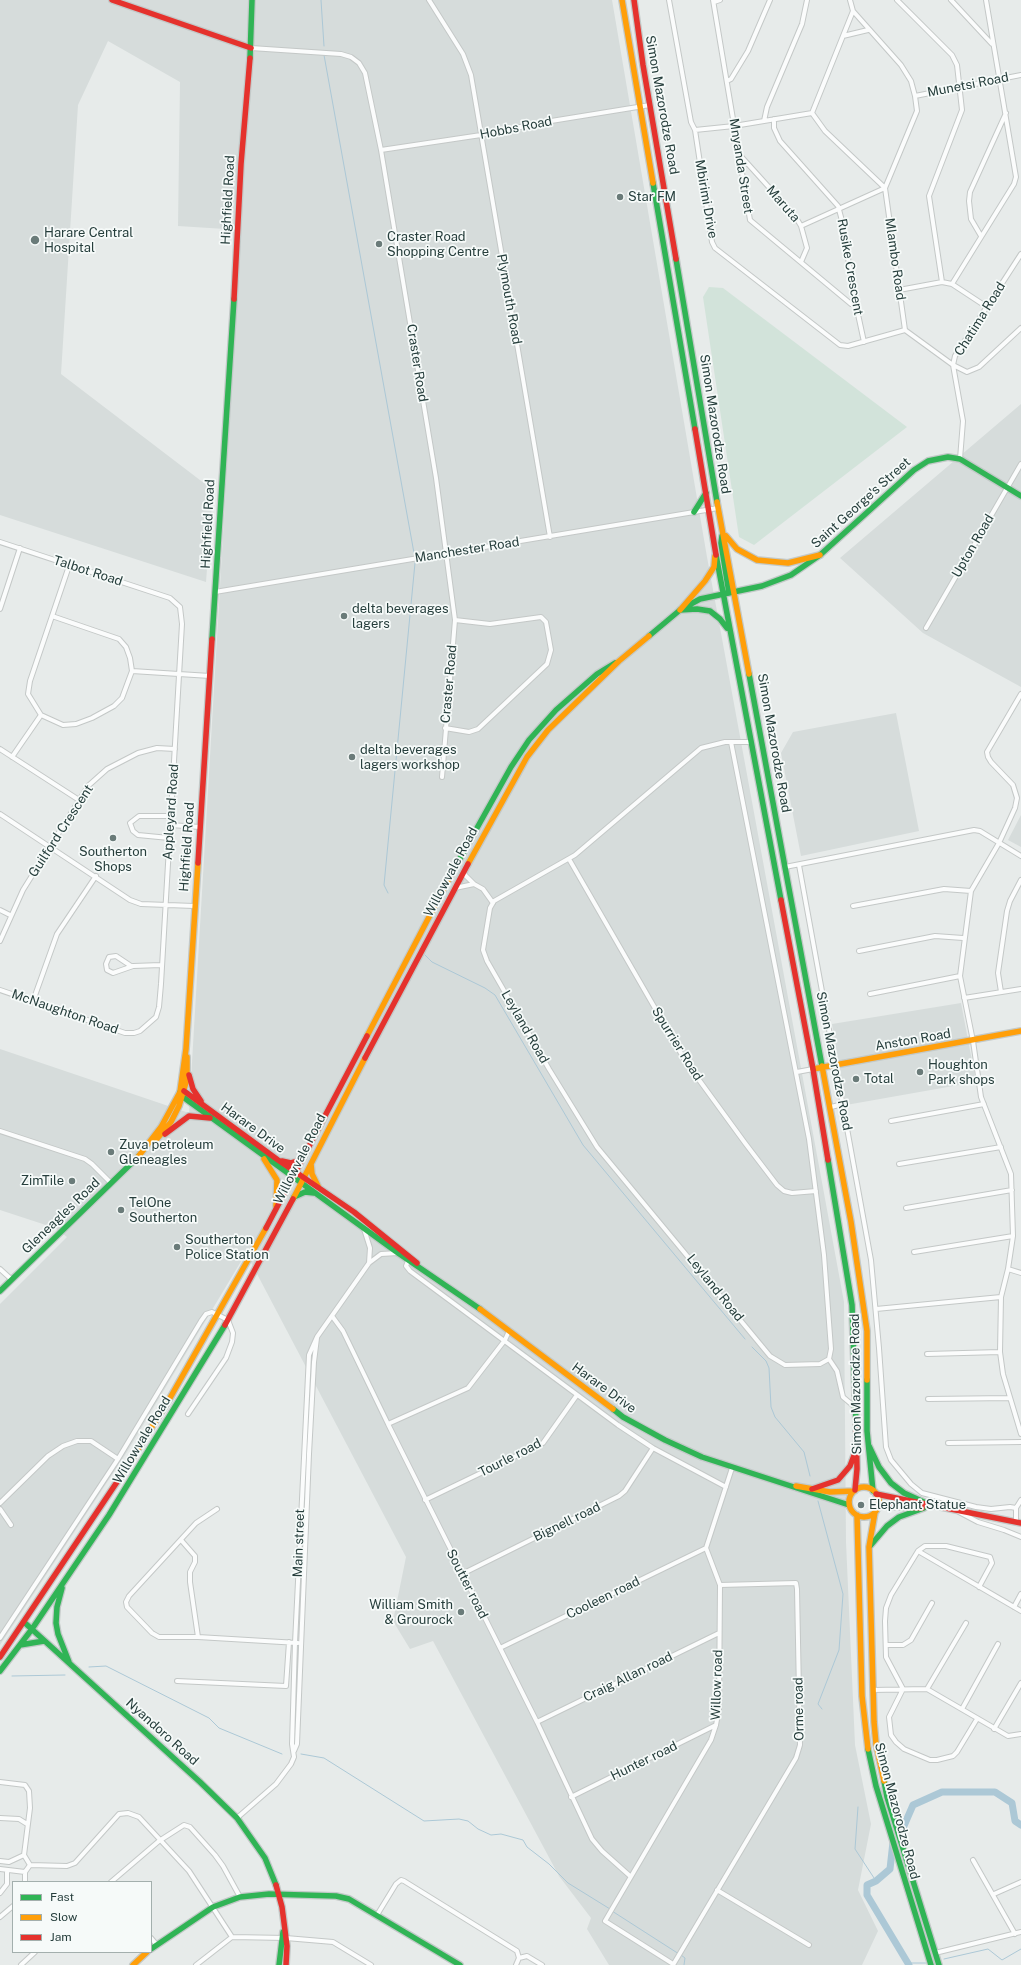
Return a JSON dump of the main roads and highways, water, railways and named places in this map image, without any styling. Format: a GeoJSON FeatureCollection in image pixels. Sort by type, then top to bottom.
{"type":"FeatureCollection","features":[{"type":"Feature","properties":{"kind":"main road"},"geometry":{"type":"LineString","coordinates":[[112,0],[251,48]]}},
{"type":"Feature","properties":{"kind":"main road","name":"Highfield Road"},"geometry":{"type":"LineString","coordinates":[[182,1093],[210,676],[219,509],[231,348],[241,164],[251,48],[252,0]]}},
{"type":"Feature","properties":{"kind":"main road","name":"Simon Mazorodze Road"},"geometry":{"type":"LineString","coordinates":[[622,0],[708,509],[716,550],[729,593],[785,867],[824,1067],[866,1312],[869,1463],[878,1500],[869,1547],[874,1722],[879,1763],[887,1797],[906,1864],[939,1965]]}},
{"type":"Feature","properties":{"kind":"main road","name":"Simon Mazorodze Road"},"geometry":{"type":"LineString","coordinates":[[634,0],[643,65],[723,532],[729,593],[729,630],[774,872],[813,1069],[852,1305],[854,1331],[856,1447],[854,1491],[849,1500],[849,1505]]}},
{"type":"Feature","properties":{"kind":"main road"},"geometry":{"type":"LineString","coordinates":[[640,107],[644,98],[640,80],[643,65]]}},
{"type":"Feature","properties":{"kind":"main road","name":"Saint George's Street"},"geometry":{"type":"LineString","coordinates":[[729,593],[780,580],[801,568],[820,555],[920,465],[938,458],[960,459],[1021,496]]}},
{"type":"Feature","properties":{"kind":"main road"},"geometry":{"type":"LineString","coordinates":[[708,509],[712,505],[709,486],[712,472]]}},
{"type":"Feature","properties":{"kind":"main road"},"geometry":{"type":"LineString","coordinates":[[694,512],[706,493]]}},
{"type":"Feature","properties":{"kind":"main road"},"geometry":{"type":"LineString","coordinates":[[723,532],[737,549],[758,560],[788,563],[820,555]]}},
{"type":"Feature","properties":{"kind":"main road"},"geometry":{"type":"LineString","coordinates":[[680,610],[711,574],[716,550]]}},
{"type":"Feature","properties":{"kind":"main road","name":"Willowvale Road"},"geometry":{"type":"LineString","coordinates":[[0,1671],[32,1629],[109,1515],[228,1320],[293,1198],[384,1020],[510,785],[535,746],[562,716],[603,679],[619,661],[680,610],[700,599],[729,593]]}},
{"type":"Feature","properties":{"kind":"main road"},"geometry":{"type":"LineString","coordinates":[[680,610],[697,609],[710,611],[720,619],[729,630]]}},
{"type":"Feature","properties":{"kind":"main road","name":"Willowvale Road"},"geometry":{"type":"LineString","coordinates":[[0,1657],[25,1623],[104,1503],[170,1398],[218,1315],[295,1175],[450,877],[520,752],[556,710],[597,674],[619,661]]}},
{"type":"Feature","properties":{"kind":"main road","name":"Anston Road"},"geometry":{"type":"LineString","coordinates":[[813,1069],[1019,1031]]}},
{"type":"Feature","properties":{"kind":"main road","name":"Highfield Road"},"geometry":{"type":"LineString","coordinates":[[182,1093],[188,1071],[186,1048]]}},
{"type":"Feature","properties":{"kind":"main road"},"geometry":{"type":"LineString","coordinates":[[188,1071],[193,1089],[206,1107]]}},
{"type":"Feature","properties":{"kind":"main road","name":"Harare Drive"},"geometry":{"type":"LineString","coordinates":[[182,1093],[206,1107],[278,1160],[295,1175]]}},
{"type":"Feature","properties":{"kind":"main road","name":"Harare Drive"},"geometry":{"type":"LineString","coordinates":[[182,1093],[212,1118],[259,1152],[302,1180],[320,1189],[354,1212],[424,1269],[509,1330],[623,1417],[664,1440],[702,1457],[849,1505]]}},
{"type":"Feature","properties":{"kind":"main road","name":"Gleneagles Road"},"geometry":{"type":"LineString","coordinates":[[0,1291],[156,1140],[171,1122],[182,1093]]}},
{"type":"Feature","properties":{"kind":"main road","name":"Gleneagles Road"},"geometry":{"type":"LineString","coordinates":[[138,1157],[170,1115],[182,1093]]}},
{"type":"Feature","properties":{"kind":"main road"},"geometry":{"type":"LineString","coordinates":[[156,1140],[189,1116],[212,1118]]}},
{"type":"Feature","properties":{"kind":"main road"},"geometry":{"type":"LineString","coordinates":[[259,1152],[273,1171],[277,1180],[276,1209]]}},
{"type":"Feature","properties":{"kind":"main road"},"geometry":{"type":"LineString","coordinates":[[278,1160],[291,1163],[298,1161],[307,1152]]}},
{"type":"Feature","properties":{"kind":"main road"},"geometry":{"type":"LineString","coordinates":[[311,1162],[313,1178],[320,1189]]}},
{"type":"Feature","properties":{"kind":"main road","name":"Harare Drive"},"geometry":{"type":"LineString","coordinates":[[302,1180],[314,1193],[408,1261],[424,1269]]}},
{"type":"Feature","properties":{"kind":"main road"},"geometry":{"type":"LineString","coordinates":[[293,1198],[301,1192],[314,1193]]}},
{"type":"Feature","properties":{"kind":"main road"},"geometry":{"type":"LineString","coordinates":[[868,1444],[879,1466],[891,1483],[925,1506]]}},
{"type":"Feature","properties":{"kind":"main road"},"geometry":{"type":"LineString","coordinates":[[812,1489],[833,1483],[844,1474],[850,1466],[856,1447]]}},
{"type":"Feature","properties":{"kind":"main road","name":"Harare Drive"},"geometry":{"type":"LineString","coordinates":[[792,1486],[830,1492],[854,1491]]}},
{"type":"Feature","properties":{"kind":"main road"},"geometry":{"type":"LineString","coordinates":[[854,1491],[864,1487],[875,1492],[925,1506]]}},
{"type":"Feature","properties":{"kind":"main road"},"geometry":{"type":"LineString","coordinates":[[849,1505],[857,1515],[866,1516],[876,1509],[925,1506],[956,1510],[1018,1522]]}},
{"type":"Feature","properties":{"kind":"main road"},"geometry":{"type":"LineString","coordinates":[[869,1547],[887,1526],[899,1517],[925,1506]]}},
{"type":"Feature","properties":{"kind":"main road","name":"Simon Mazorodze Road"},"geometry":{"type":"LineString","coordinates":[[857,1515],[864,1720],[870,1763],[900,1867],[931,1965]]}},
{"type":"Feature","properties":{"kind":"main road"},"geometry":{"type":"LineString","coordinates":[[63,1583],[57,1607],[56,1622],[58,1634],[69,1663]]}},
{"type":"Feature","properties":{"kind":"main road","name":"Nyandoro Road"},"geometry":{"type":"LineString","coordinates":[[25,1623],[186,1769],[237,1818],[257,1846],[271,1870],[279,1894]]}},
{"type":"Feature","properties":{"kind":"main road"},"geometry":{"type":"LineString","coordinates":[[20,1645],[44,1641]]}},
{"type":"Feature","properties":{"kind":"main road"},"geometry":{"type":"LineString","coordinates":[[279,1894],[284,1929],[286,1965]]}},
{"type":"Feature","properties":{"kind":"main road"},"geometry":{"type":"LineString","coordinates":[[152,1948],[214,1907],[240,1897],[279,1894],[343,1897],[377,1915],[460,1965]]}},
{"type":"Feature","properties":{"kind":"main road"},"geometry":{"type":"LineString","coordinates":[[279,1965],[284,1938]]}},
{"type":"Feature","properties":{"kind":"main road"},"geometry":{"type":"LineString","coordinates":[[133,1965],[147,1953]]}},
{"type":"Feature","properties":{"kind":"waterway"},"geometry":{"type":"LineString","coordinates":[[321,0],[324,46]]}},
{"type":"Feature","properties":{"kind":"waterway"},"geometry":{"type":"LineString","coordinates":[[324,55],[414,553]]}},
{"type":"Feature","properties":{"kind":"waterway"},"geometry":{"type":"LineString","coordinates":[[388,893],[384,885],[415,563]]}},
{"type":"Feature","properties":{"kind":"waterway"},"geometry":{"type":"LineString","coordinates":[[425,955],[432,962],[485,988],[495,995],[583,1145],[745,1339]]}},
{"type":"Feature","properties":{"kind":"waterway"},"geometry":{"type":"LineString","coordinates":[[752,1347],[766,1361],[769,1368],[771,1407],[775,1417],[804,1452],[810,1476]]}},
{"type":"Feature","properties":{"kind":"waterway"},"geometry":{"type":"LineString","coordinates":[[818,1501],[843,1594],[839,1650],[818,1704],[822,1709]]}},
{"type":"Feature","properties":{"kind":"waterway"},"geometry":{"type":"LineString","coordinates":[[89,1667],[106,1666],[209,1718],[219,1728],[282,1754]]}},
{"type":"Feature","properties":{"kind":"waterway"},"geometry":{"type":"LineString","coordinates":[[12,1676],[65,1675]]}},
{"type":"Feature","properties":{"kind":"waterway"},"geometry":{"type":"LineString","coordinates":[[301,1754],[324,1758],[424,1821],[459,1819],[468,1821],[478,1829],[491,1835],[501,1834],[523,1840],[527,1847],[549,1864],[568,1883],[610,1909]]}},
{"type":"Feature","properties":{"kind":"waterway"},"geometry":{"type":"LineString","coordinates":[[909,1965],[867,1895],[867,1885],[876,1881],[890,1869],[893,1842],[903,1828],[913,1805],[942,1792],[995,1792],[1012,1803],[1015,1821],[1021,1825]]}},
{"type":"Feature","properties":{"kind":"waterway"},"geometry":{"type":"LineString","coordinates":[[858,1807],[855,1849],[876,1881]]}},
{"type":"Feature","properties":{"kind":"waterway"},"geometry":{"type":"LineString","coordinates":[[612,1911],[679,1954]]}},
{"type":"Feature","properties":{"kind":"waterway"},"geometry":{"type":"LineString","coordinates":[[944,1959],[988,1949],[1002,1960],[1021,1949]]}},
{"type":"Feature","properties":{"kind":"waterway"},"geometry":{"type":"LineString","coordinates":[[681,1955],[685,1958],[684,1965]]}},
{"type":"Feature","properties":{"kind":"waterway"},"geometry":{"type":"LineString","coordinates":[[909,1963],[926,1963]]}},
{"type":"Feature","properties":{"kind":"place","name":"Star FM"},"geometry":{"type":"Point","coordinates":[620,197]}},
{"type":"Feature","properties":{"kind":"place","name":"Harare Central Hospital"},"geometry":{"type":"Point","coordinates":[35,240]}},
{"type":"Feature","properties":{"kind":"place","name":"Craster Road Shopping Centre"},"geometry":{"type":"Point","coordinates":[379,244]}},
{"type":"Feature","properties":{"kind":"place","name":"delta beverages lagers"},"geometry":{"type":"Point","coordinates":[344,616]}},
{"type":"Feature","properties":{"kind":"place","name":"delta beverages lagers workshop"},"geometry":{"type":"Point","coordinates":[352,757]}},
{"type":"Feature","properties":{"kind":"place","name":"Southerton Shops"},"geometry":{"type":"Point","coordinates":[113,838]}},
{"type":"Feature","properties":{"kind":"place","name":"Houghton Park shops"},"geometry":{"type":"Point","coordinates":[920,1072]}},
{"type":"Feature","properties":{"kind":"place","name":"Total"},"geometry":{"type":"Point","coordinates":[856,1079]}},
{"type":"Feature","properties":{"kind":"place","name":"Zuva petroleum Gleneagles"},"geometry":{"type":"Point","coordinates":[111,1152]}},
{"type":"Feature","properties":{"kind":"place","name":"ZimTile"},"geometry":{"type":"Point","coordinates":[72,1181]}},
{"type":"Feature","properties":{"kind":"place","name":"TelOne Southerton"},"geometry":{"type":"Point","coordinates":[121,1210]}},
{"type":"Feature","properties":{"kind":"place","name":"Southerton Police Station"},"geometry":{"type":"Point","coordinates":[177,1247]}},
{"type":"Feature","properties":{"kind":"place","name":"Elephant Statue"},"geometry":{"type":"Point","coordinates":[861,1505]}},
{"type":"Feature","properties":{"kind":"place","name":"William Smith & Grourock"},"geometry":{"type":"Point","coordinates":[461,1612]}}]}
